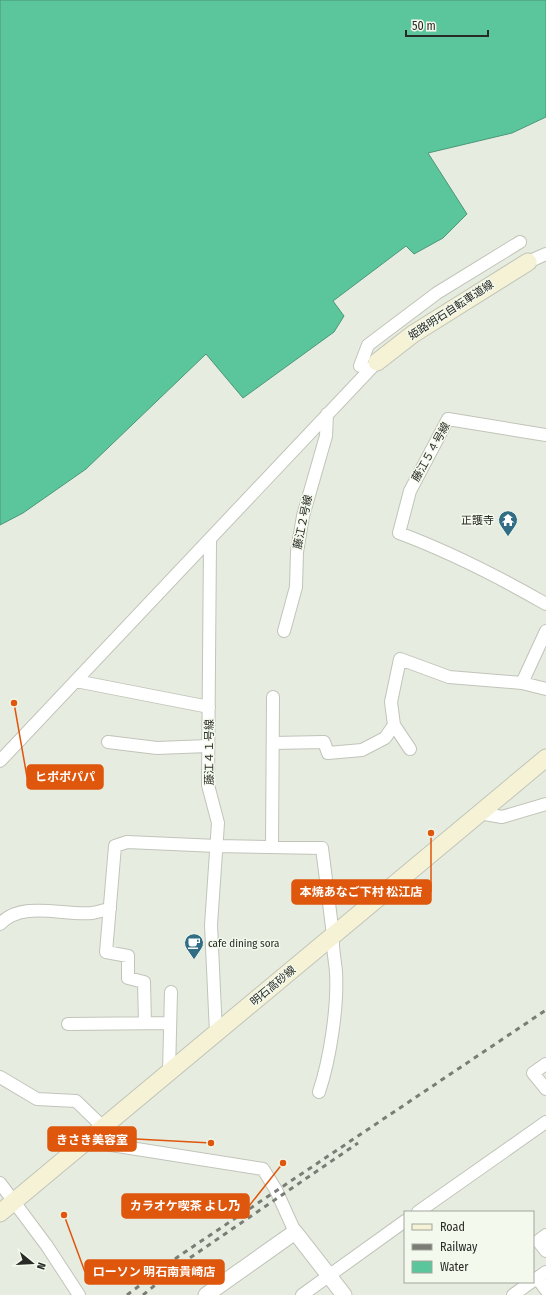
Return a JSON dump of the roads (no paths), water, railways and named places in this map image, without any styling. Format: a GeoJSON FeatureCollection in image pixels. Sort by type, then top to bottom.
{"type":"FeatureCollection","features":[{"type":"Feature","properties":{"kind":"main road","name":"姫路明石自転車道線"},"geometry":{"type":"LineString","coordinates":[[369,364],[413,334],[528,262]]}},
{"type":"Feature","properties":{"kind":"main road","name":"明石高砂線"},"geometry":{"type":"LineString","coordinates":[[0,1213],[546,758]]}},
{"type":"Feature","properties":{"kind":"street"},"geometry":{"type":"LineString","coordinates":[[0,761],[210,541],[327,414],[369,364],[368,345],[437,293],[520,242]]}},
{"type":"Feature","properties":{"kind":"street"},"geometry":{"type":"LineString","coordinates":[[528,262],[546,254]]}},
{"type":"Feature","properties":{"kind":"street","name":"藤江２号線"},"geometry":{"type":"LineString","coordinates":[[284,631],[296,587],[297,552],[303,516],[326,436],[327,414]]}},
{"type":"Feature","properties":{"kind":"street","name":"藤江５４号線"},"geometry":{"type":"LineString","coordinates":[[546,435],[448,419],[410,491],[399,533],[436,547],[500,577],[546,604]]}},
{"type":"Feature","properties":{"kind":"street","name":"藤江４１号線"},"geometry":{"type":"LineString","coordinates":[[210,541],[208,785],[218,823],[211,925],[216,1033]]}},
{"type":"Feature","properties":{"kind":"street"},"geometry":{"type":"LineString","coordinates":[[522,683],[546,631]]}},
{"type":"Feature","properties":{"kind":"street"},"geometry":{"type":"LineString","coordinates":[[410,749],[394,725],[391,702],[400,658],[449,678],[522,683],[546,689]]}},
{"type":"Feature","properties":{"kind":"street"},"geometry":{"type":"LineString","coordinates":[[76,682],[209,707]]}},
{"type":"Feature","properties":{"kind":"street"},"geometry":{"type":"LineString","coordinates":[[272,847],[273,697]]}},
{"type":"Feature","properties":{"kind":"street"},"geometry":{"type":"LineString","coordinates":[[273,742],[324,742],[328,753],[362,750],[386,738],[394,725]]}},
{"type":"Feature","properties":{"kind":"street"},"geometry":{"type":"LineString","coordinates":[[108,742],[157,748],[208,746]]}},
{"type":"Feature","properties":{"kind":"street"},"geometry":{"type":"LineString","coordinates":[[479,813],[502,817],[546,804]]}},
{"type":"Feature","properties":{"kind":"street"},"geometry":{"type":"LineString","coordinates":[[145,1023],[144,982],[128,978],[128,956],[106,952],[115,846],[127,842],[217,846],[322,848],[333,935],[332,948],[336,971],[335,998],[327,1068],[319,1092]]}},
{"type":"Feature","properties":{"kind":"street"},"geometry":{"type":"LineString","coordinates":[[0,924],[7,917],[40,910],[92,913],[110,909]]}},
{"type":"Feature","properties":{"kind":"street"},"geometry":{"type":"LineString","coordinates":[[169,1072],[171,992]]}},
{"type":"Feature","properties":{"kind":"street"},"geometry":{"type":"LineString","coordinates":[[68,1024],[170,1023]]}},
{"type":"Feature","properties":{"kind":"street"},"geometry":{"type":"LineString","coordinates":[[546,1064],[533,1073],[546,1089]]}},
{"type":"Feature","properties":{"kind":"street"},"geometry":{"type":"LineString","coordinates":[[0,1077],[37,1099],[76,1101],[103,1127]]}},
{"type":"Feature","properties":{"kind":"street"},"geometry":{"type":"LineString","coordinates":[[419,1211],[546,1122]]}},
{"type":"Feature","properties":{"kind":"street"},"geometry":{"type":"LineString","coordinates":[[86,1141],[263,1169],[276,1190],[295,1232],[344,1295]]}},
{"type":"Feature","properties":{"kind":"street"},"geometry":{"type":"LineString","coordinates":[[0,1183],[15,1201],[79,1295]]}},
{"type":"Feature","properties":{"kind":"street"},"geometry":{"type":"LineString","coordinates":[[302,1295],[404,1222]]}},
{"type":"Feature","properties":{"kind":"street"},"geometry":{"type":"LineString","coordinates":[[206,1295],[295,1232]]}},
{"type":"Feature","properties":{"kind":"street"},"geometry":{"type":"LineString","coordinates":[[546,1235],[538,1240],[546,1251]]}},
{"type":"Feature","properties":{"kind":"street"},"geometry":{"type":"LineString","coordinates":[[537,1278],[546,1290]]}},
{"type":"Feature","properties":{"kind":"street"},"geometry":{"type":"LineString","coordinates":[[513,1295],[530,1283]]}},
{"type":"Feature","properties":{"kind":"water"},"geometry":{"type":"Polygon","coordinates":[[[0,0],[546,0],[546,117],[512,133],[428,153],[467,214],[443,238],[414,254],[406,246],[333,301],[344,316],[334,332],[243,398],[206,354],[86,469],[23,513],[0,525],[0,0]]]}},
{"type":"Feature","properties":{"kind":"railway"},"geometry":{"type":"LineString","coordinates":[[127,1295],[179,1256],[546,1010]]}},
{"type":"Feature","properties":{"kind":"railway"},"geometry":{"type":"LineString","coordinates":[[143,1295],[181,1264],[358,1143]]}},
{"type":"Feature","properties":{"kind":"place","name":"正護寺"},"geometry":{"type":"Point","coordinates":[508,537]}},
{"type":"Feature","properties":{"kind":"place","name":"ヒポポパパ"},"geometry":{"type":"Point","coordinates":[14,703]}},
{"type":"Feature","properties":{"kind":"place","name":"本焼あなご下村 松江店"},"geometry":{"type":"Point","coordinates":[431,833]}},
{"type":"Feature","properties":{"kind":"place","name":"cafe dining sora"},"geometry":{"type":"Point","coordinates":[194,960]}},
{"type":"Feature","properties":{"kind":"place","name":"きさき美容室"},"geometry":{"type":"Point","coordinates":[211,1143]}},
{"type":"Feature","properties":{"kind":"place","name":"カラオケ喫茶 よし乃"},"geometry":{"type":"Point","coordinates":[283,1163]}},
{"type":"Feature","properties":{"kind":"place","name":"ローソン 明石南貴崎店"},"geometry":{"type":"Point","coordinates":[64,1215]}}]}
